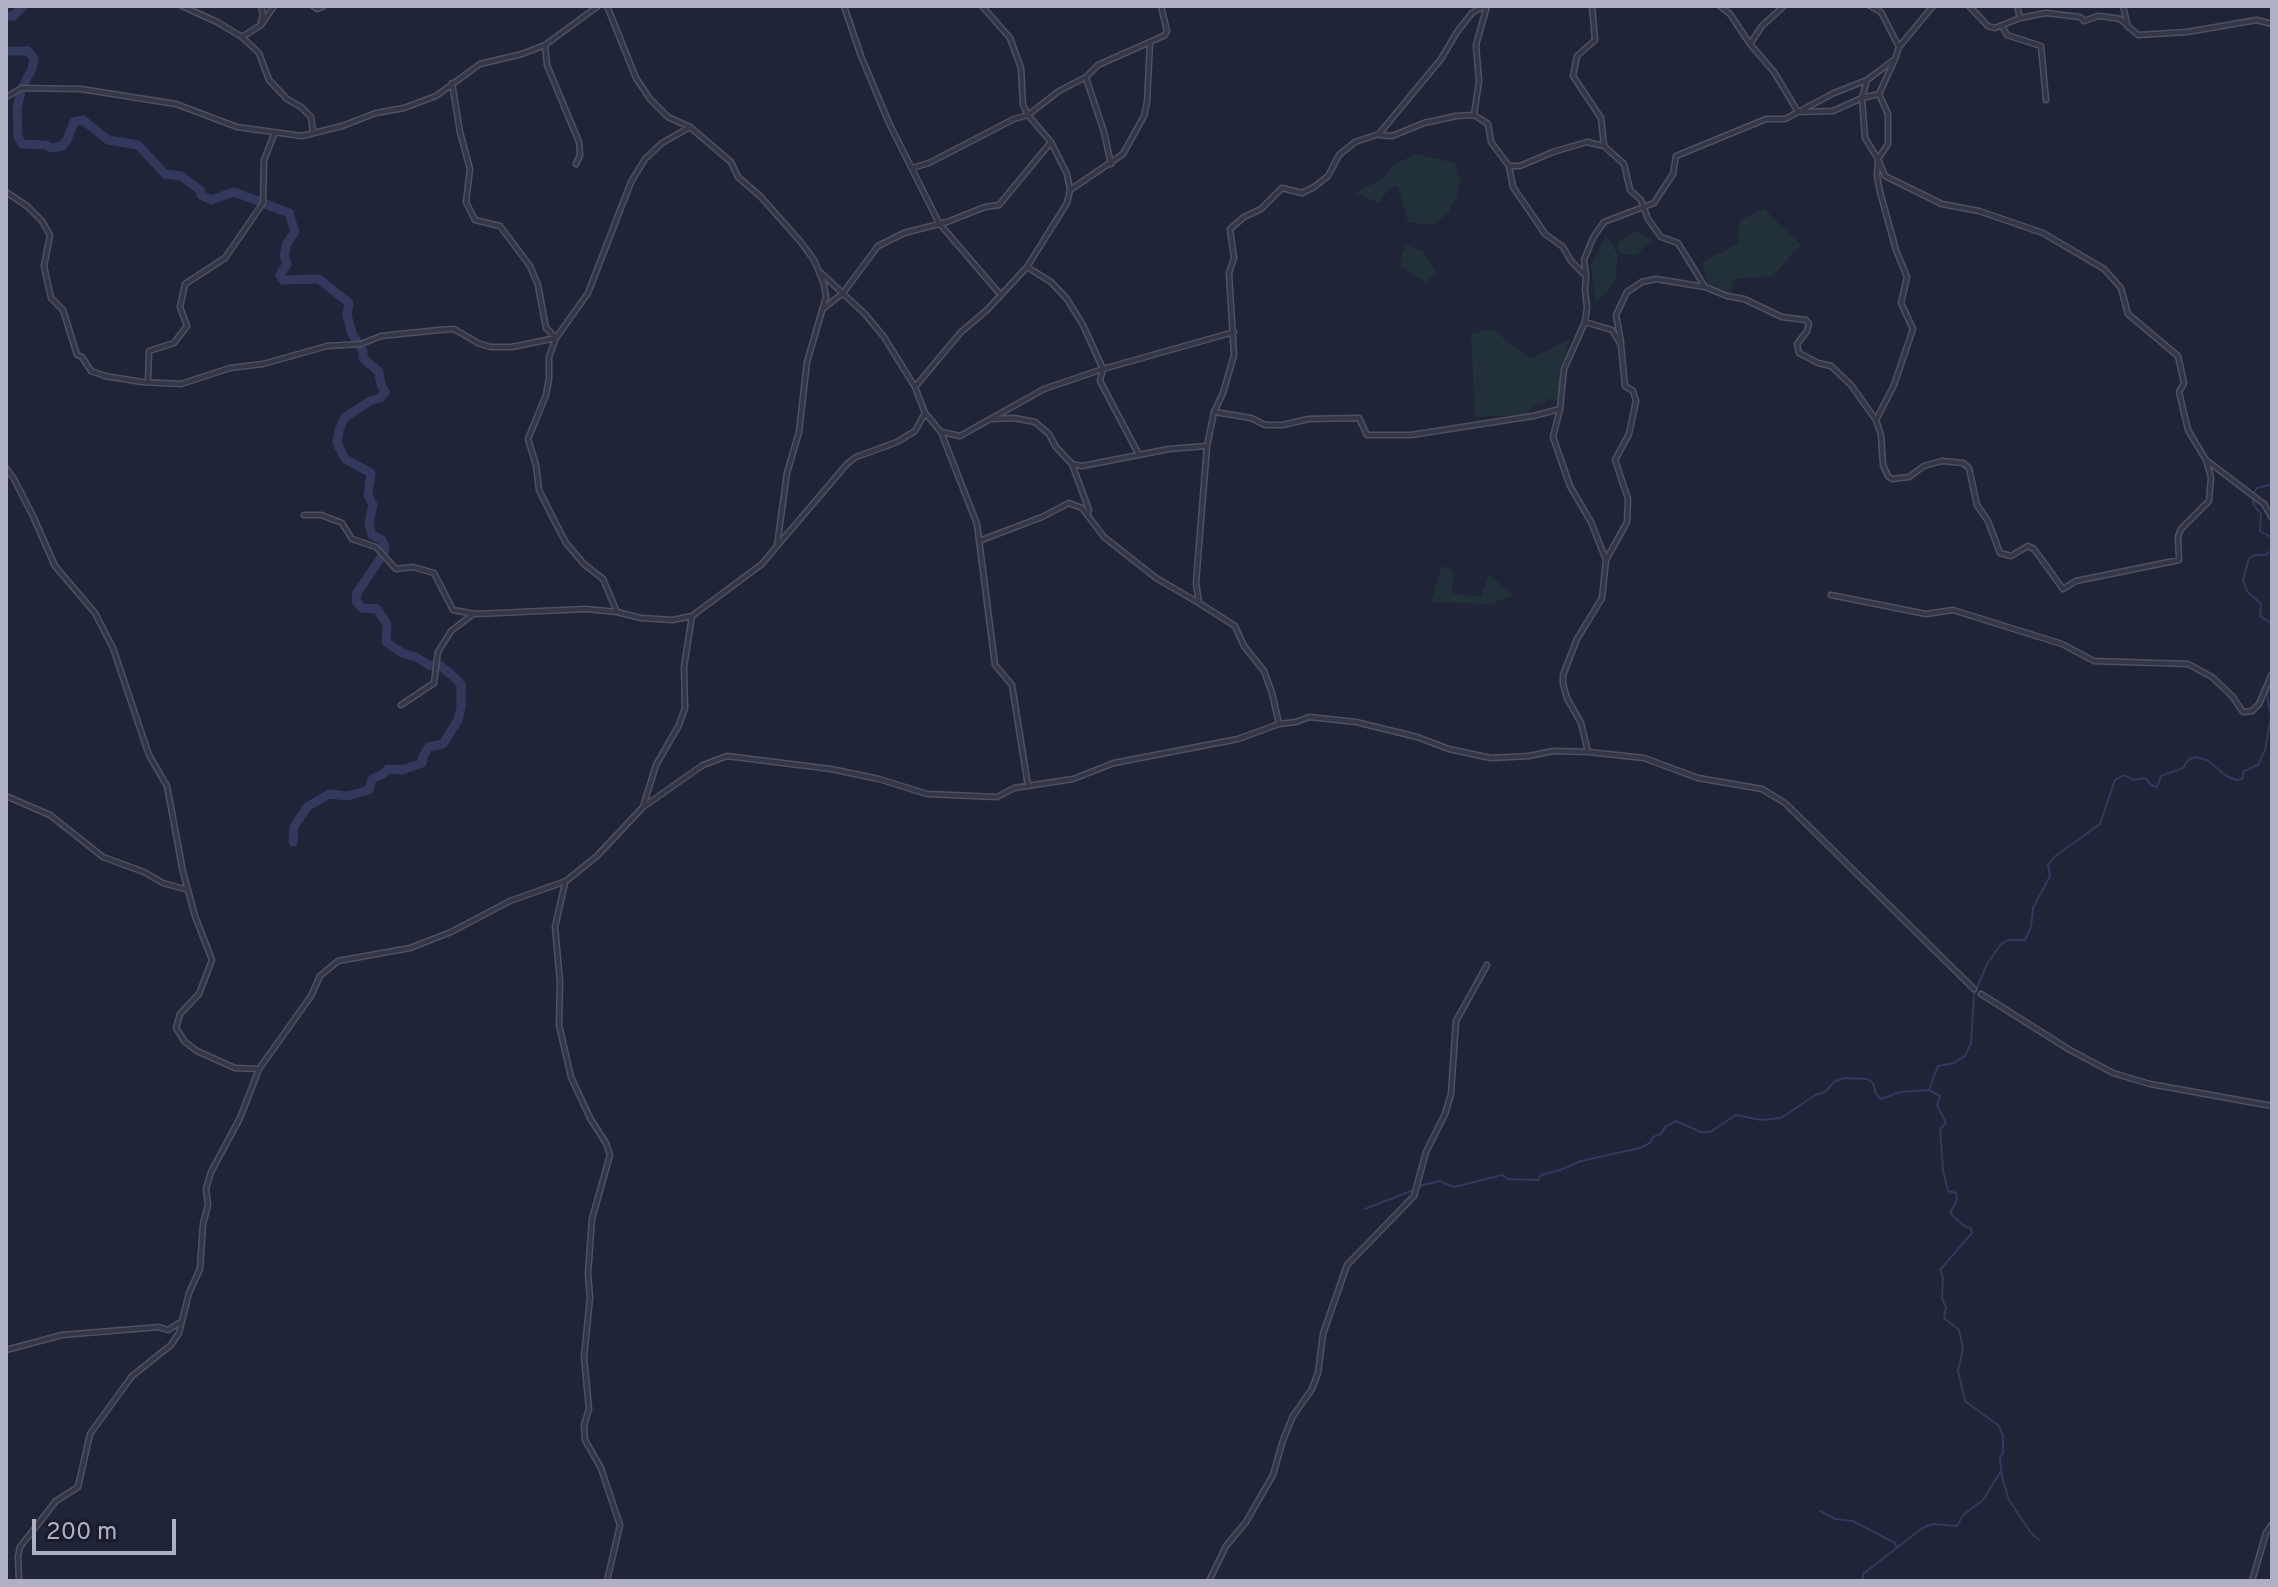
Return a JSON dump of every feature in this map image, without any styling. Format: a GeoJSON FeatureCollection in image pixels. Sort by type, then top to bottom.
{"type":"FeatureCollection","features":[{"type":"Feature","properties":{"kind":"street"},"geometry":{"type":"LineString","coordinates":[[182,6],[242,37],[259,53],[269,80],[311,117],[313,132]]}},
{"type":"Feature","properties":{"kind":"street"},"geometry":{"type":"LineString","coordinates":[[261,6],[261,25]]}},
{"type":"Feature","properties":{"kind":"street"},"geometry":{"type":"LineString","coordinates":[[242,37],[261,25],[274,6]]}},
{"type":"Feature","properties":{"kind":"street"},"geometry":{"type":"LineString","coordinates":[[313,6],[317,9],[324,6]]}},
{"type":"Feature","properties":{"kind":"street"},"geometry":{"type":"LineString","coordinates":[[6,97],[22,88],[81,89],[176,104],[237,127],[302,136],[436,96],[480,64],[545,45],[598,6]]}},
{"type":"Feature","properties":{"kind":"street"},"geometry":{"type":"LineString","coordinates":[[607,6],[636,78],[650,99],[668,117],[690,127],[731,162],[738,177],[760,196],[800,241],[819,272],[826,297],[807,362],[799,432],[785,486],[777,546]]}},
{"type":"Feature","properties":{"kind":"street"},"geometry":{"type":"LineString","coordinates":[[844,6],[889,123],[939,223],[999,294]]}},
{"type":"Feature","properties":{"kind":"street"},"geometry":{"type":"LineString","coordinates":[[915,387],[961,332],[987,310],[1027,267],[1067,203],[1070,190],[1067,174],[1051,142],[1023,105],[1021,68],[1010,38],[982,6]]}},
{"type":"Feature","properties":{"kind":"street"},"geometry":{"type":"LineString","coordinates":[[912,168],[929,163],[1014,119],[1028,115],[1059,91],[1086,77],[1098,65],[1165,35],[1167,31],[1161,6]]}},
{"type":"Feature","properties":{"kind":"street"},"geometry":{"type":"LineString","coordinates":[[1474,115],[1479,81],[1476,45],[1486,6]]}},
{"type":"Feature","properties":{"kind":"street"},"geometry":{"type":"LineString","coordinates":[[1379,134],[1441,59],[1472,13],[1486,6]]}},
{"type":"Feature","properties":{"kind":"street"},"geometry":{"type":"LineString","coordinates":[[1592,6],[1595,40],[1577,56],[1573,76],[1601,118],[1604,146]]}},
{"type":"Feature","properties":{"kind":"street"},"geometry":{"type":"LineString","coordinates":[[1720,6],[1730,14],[1774,72],[1798,112]]}},
{"type":"Feature","properties":{"kind":"street"},"geometry":{"type":"LineString","coordinates":[[1750,44],[1762,26],[1784,6]]}},
{"type":"Feature","properties":{"kind":"street"},"geometry":{"type":"LineString","coordinates":[[1870,6],[1881,12],[1899,47]]}},
{"type":"Feature","properties":{"kind":"street"},"geometry":{"type":"LineString","coordinates":[[1876,420],[1894,385],[1913,329],[1901,303],[1907,277],[1896,250],[1877,176],[1878,159],[1888,144],[1888,114],[1879,94],[1899,47],[1933,6]]}},
{"type":"Feature","properties":{"kind":"street"},"geometry":{"type":"LineString","coordinates":[[1969,6],[1988,26],[2002,26],[2020,18],[2046,13],[2080,17],[2084,21],[2098,16],[2120,19],[2138,35],[2187,32],[2257,20],[2272,24]]}},
{"type":"Feature","properties":{"kind":"street"},"geometry":{"type":"LineString","coordinates":[[2017,6],[2020,18]]}},
{"type":"Feature","properties":{"kind":"street"},"geometry":{"type":"LineString","coordinates":[[2123,6],[2128,27]]}},
{"type":"Feature","properties":{"kind":"street"},"geometry":{"type":"LineString","coordinates":[[2002,26],[2007,35],[2041,46],[2046,100]]}},
{"type":"Feature","properties":{"kind":"street"},"geometry":{"type":"LineString","coordinates":[[1070,190],[1123,154],[1144,116],[1150,42]]}},
{"type":"Feature","properties":{"kind":"street"},"geometry":{"type":"LineString","coordinates":[[545,45],[547,65],[579,142],[580,155],[576,164]]}},
{"type":"Feature","properties":{"kind":"street"},"geometry":{"type":"LineString","coordinates":[[1606,560],[1591,522],[1570,486],[1553,437],[1560,409],[1564,369],[1585,322],[1584,260],[1593,238],[1604,222],[1646,208],[1662,194],[1673,174],[1676,156],[1766,119],[1785,119],[1834,93],[1867,80],[1895,59]]}},
{"type":"Feature","properties":{"kind":"street"},"geometry":{"type":"LineString","coordinates":[[1086,77],[1111,164]]}},
{"type":"Feature","properties":{"kind":"street"},"geometry":{"type":"LineString","coordinates":[[1588,752],[1581,723],[1567,698],[1563,675],[1577,639],[1602,598],[1606,560],[1627,522],[1628,499],[1615,460],[1629,434],[1636,408],[1633,391],[1625,386],[1616,315],[1627,292],[1642,282],[1656,279],[1705,287],[1744,299],[1782,317],[1806,320],[1809,324],[1807,331],[1797,344],[1799,353],[1831,366],[1851,385],[1876,420],[1881,435],[1883,465],[1888,476],[1892,479],[1909,477],[1924,466],[1942,461],[1963,463],[1969,468],[1977,505],[1988,521],[2000,553],[2011,556],[2028,546],[2034,549],[2063,589],[2076,581],[2179,560],[2178,536],[2181,529],[2209,501],[2211,477],[2206,460],[2188,430],[2179,392],[2184,383],[2178,356],[2128,314],[2121,288],[2104,269],[2043,233],[1979,211],[1942,204],[1885,176],[1865,138],[1862,98],[1867,80]]}},
{"type":"Feature","properties":{"kind":"street"},"geometry":{"type":"LineString","coordinates":[[452,83],[470,169],[466,202],[475,220],[500,226],[530,266],[538,285],[546,328],[556,338]]}},
{"type":"Feature","properties":{"kind":"street"},"geometry":{"type":"LineString","coordinates":[[1798,112],[1833,111],[1879,94]]}},
{"type":"Feature","properties":{"kind":"street"},"geometry":{"type":"LineString","coordinates":[[1199,603],[1196,583],[1207,446],[1214,412],[1234,355],[1229,273],[1234,258],[1230,229],[1244,217],[1261,209],[1282,188],[1302,193],[1314,187],[1328,176],[1339,155],[1355,142],[1379,134],[1392,136],[1433,121],[1474,115],[1488,124],[1491,142],[1509,166],[1513,187],[1545,234],[1563,247],[1571,261],[1586,276]]}},
{"type":"Feature","properties":{"kind":"street"},"geometry":{"type":"LineString","coordinates":[[617,612],[603,579],[584,564],[566,543],[539,490],[528,439],[546,395],[549,357],[556,338],[588,293],[631,182],[645,159],[662,143],[690,127]]}},
{"type":"Feature","properties":{"kind":"street"},"geometry":{"type":"LineString","coordinates":[[148,382],[149,351],[174,343],[187,326],[180,307],[185,284],[225,258],[263,203],[264,160],[275,132]]}},
{"type":"Feature","properties":{"kind":"street"},"geometry":{"type":"LineString","coordinates":[[824,308],[843,293],[878,246],[904,233],[999,205],[1051,142]]}},
{"type":"Feature","properties":{"kind":"street"},"geometry":{"type":"LineString","coordinates":[[1509,166],[1520,166],[1587,142],[1604,146],[1624,164],[1630,190],[1646,208],[1648,219],[1661,237],[1678,243],[1705,287]]}},
{"type":"Feature","properties":{"kind":"street"},"geometry":{"type":"LineString","coordinates":[[6,192],[27,206],[42,221],[50,235],[44,266],[51,298],[63,310],[77,355],[82,357],[91,371],[105,376],[181,384],[230,368],[263,364],[327,346],[361,344],[381,336],[454,329],[490,347],[512,347],[556,338]]}},
{"type":"Feature","properties":{"kind":"street"},"geometry":{"type":"LineString","coordinates":[[1027,267],[1051,282],[1067,299],[1083,325],[1103,369],[1100,381],[1139,455]]}},
{"type":"Feature","properties":{"kind":"street"},"geometry":{"type":"LineString","coordinates":[[819,272],[884,337],[915,387],[925,413],[941,432],[977,524],[995,665],[1012,685],[1028,786]]}},
{"type":"Feature","properties":{"kind":"street"},"geometry":{"type":"LineString","coordinates":[[1585,322],[1612,330],[1621,345]]}},
{"type":"Feature","properties":{"kind":"street"},"geometry":{"type":"LineString","coordinates":[[941,432],[960,436],[1044,389],[1234,332]]}},
{"type":"Feature","properties":{"kind":"street"},"geometry":{"type":"LineString","coordinates":[[1214,412],[1251,418],[1265,425],[1283,425],[1308,419],[1359,418],[1367,435],[1411,435],[1560,409]]}},
{"type":"Feature","properties":{"kind":"street"},"geometry":{"type":"LineString","coordinates":[[304,515],[321,515],[342,523],[352,539],[376,547],[396,569],[413,567],[434,573],[453,610],[474,614],[567,609],[673,620],[692,616],[762,564],[847,464],[856,457],[908,436],[921,423],[925,413]]}},
{"type":"Feature","properties":{"kind":"street"},"geometry":{"type":"LineString","coordinates":[[991,419],[1014,418],[1035,422],[1049,434],[1072,464],[1089,510],[1088,516]]}},
{"type":"Feature","properties":{"kind":"street"},"geometry":{"type":"LineString","coordinates":[[1072,464],[1082,466],[1169,449],[1207,446]]}},
{"type":"Feature","properties":{"kind":"street"},"geometry":{"type":"LineString","coordinates":[[2206,460],[2264,504],[2272,518]]}},
{"type":"Feature","properties":{"kind":"street"},"geometry":{"type":"LineString","coordinates":[[6,468],[21,491],[55,566],[95,613],[113,648],[149,755],[167,786],[188,890],[212,960],[199,994],[180,1014],[176,1028],[185,1042],[197,1051],[235,1068],[259,1069]]}},
{"type":"Feature","properties":{"kind":"street"},"geometry":{"type":"LineString","coordinates":[[979,541],[1069,503],[1082,508],[1104,537],[1156,578],[1235,626],[1244,646],[1268,679],[1279,724]]}},
{"type":"Feature","properties":{"kind":"street"},"geometry":{"type":"LineString","coordinates":[[1831,595],[1926,614],[1953,610],[2062,644],[2094,661],[2188,664],[2212,677],[2243,712],[2252,711],[2259,704],[2272,674]]}},
{"type":"Feature","properties":{"kind":"street"},"geometry":{"type":"LineString","coordinates":[[401,705],[434,683],[438,652],[457,625],[474,614]]}},
{"type":"Feature","properties":{"kind":"street"},"geometry":{"type":"LineString","coordinates":[[643,807],[656,765],[675,734],[685,708],[684,667],[692,616]]}},
{"type":"Feature","properties":{"kind":"street"},"geometry":{"type":"LineString","coordinates":[[19,1581],[20,1547],[56,1501],[78,1487],[90,1434],[132,1376],[171,1345],[183,1321],[189,1293],[200,1269],[203,1224],[208,1205],[206,1189],[211,1172],[240,1118],[259,1069],[311,996],[320,976],[334,963],[410,948],[451,932],[510,901],[566,881],[597,856],[643,807],[703,765],[727,756],[831,769],[879,779],[927,794],[997,797],[1014,788],[1073,779],[1114,763],[1238,739],[1309,717],[1356,722],[1491,758],[1553,751],[1644,758],[1698,778],[1762,789],[1785,803],[1974,989]]}},
{"type":"Feature","properties":{"kind":"street"},"geometry":{"type":"LineString","coordinates":[[6,796],[50,815],[103,857],[144,872],[163,883],[188,890]]}},
{"type":"Feature","properties":{"kind":"street"},"geometry":{"type":"LineString","coordinates":[[566,881],[555,927],[560,982],[559,1025],[571,1077],[610,1155],[592,1219],[590,1298],[584,1357],[589,1409],[584,1425],[585,1440],[601,1468],[620,1525],[607,1581]]}},
{"type":"Feature","properties":{"kind":"street"},"geometry":{"type":"LineString","coordinates":[[1209,1581],[1226,1546],[1246,1522],[1273,1475],[1293,1416],[1312,1389],[1318,1373],[1323,1334],[1347,1265],[1414,1196],[1426,1152],[1445,1114],[1451,1094],[1456,1021],[1487,965]]}},
{"type":"Feature","properties":{"kind":"street"},"geometry":{"type":"LineString","coordinates":[[1981,994],[2113,1073],[2150,1084],[2272,1106]]}},
{"type":"Feature","properties":{"kind":"street"},"geometry":{"type":"LineString","coordinates":[[6,1350],[62,1335],[159,1327],[168,1330],[183,1321]]}},
{"type":"Feature","properties":{"kind":"street"},"geometry":{"type":"LineString","coordinates":[[2252,1581],[2266,1533],[2272,1524]]}},
{"type":"Feature","properties":{"kind":"shaded area"},"geometry":{"type":"Polygon","coordinates":[[[1415,154],[1455,163],[1460,179],[1457,196],[1448,213],[1432,225],[1408,222],[1398,186],[1390,187],[1379,203],[1356,193],[1383,178],[1394,165],[1415,154]]]}},
{"type":"Feature","properties":{"kind":"shaded area"},"geometry":{"type":"Polygon","coordinates":[[[1764,209],[1801,245],[1772,276],[1733,279],[1731,295],[1719,294],[1708,285],[1702,262],[1738,244],[1740,220],[1764,209]]]}},
{"type":"Feature","properties":{"kind":"shaded area"},"geometry":{"type":"Polygon","coordinates":[[[1636,231],[1652,240],[1636,255],[1619,254],[1617,243],[1636,231]]]}},
{"type":"Feature","properties":{"kind":"shaded area"},"geometry":{"type":"Polygon","coordinates":[[[1606,235],[1618,255],[1615,282],[1596,303],[1591,265],[1606,235]]]}},
{"type":"Feature","properties":{"kind":"shaded area"},"geometry":{"type":"Polygon","coordinates":[[[1406,245],[1423,251],[1433,267],[1435,272],[1427,283],[1401,267],[1406,245]]]}},
{"type":"Feature","properties":{"kind":"shaded area"},"geometry":{"type":"Polygon","coordinates":[[[1492,329],[1530,359],[1571,338],[1560,368],[1560,400],[1547,399],[1545,403],[1532,407],[1528,415],[1475,417],[1471,334],[1492,329]]]}},
{"type":"Feature","properties":{"kind":"shaded area"},"geometry":{"type":"Polygon","coordinates":[[[1442,566],[1453,570],[1452,593],[1481,597],[1489,575],[1513,595],[1491,604],[1431,602],[1442,566]]]}},
{"type":"Feature","properties":{"kind":"waterway"},"geometry":{"type":"LineString","coordinates":[[6,16],[13,16],[23,6]]}},
{"type":"Feature","properties":{"kind":"waterway"},"geometry":{"type":"LineString","coordinates":[[6,51],[28,51],[34,59],[17,108],[18,137],[22,144],[51,148],[62,146],[74,122],[83,120],[108,140],[138,145],[165,174],[181,176],[211,200],[234,192],[289,213],[295,232],[287,243],[284,256],[287,264],[280,275],[283,280],[319,279],[349,303],[347,315],[352,334],[363,351],[363,358],[379,372],[385,392],[380,398],[345,417],[337,443],[345,459],[371,473],[368,495],[373,505],[369,523],[372,535],[382,540],[385,547],[357,593],[356,601],[362,608],[377,609],[387,624],[386,642],[429,665],[441,666],[461,684],[461,707],[458,720],[443,744],[429,747],[422,763],[402,770],[388,769],[372,779],[369,790],[347,796],[329,794],[307,807],[294,827],[293,842]]}},
{"type":"Feature","properties":{"kind":"waterway"},"geometry":{"type":"LineString","coordinates":[[2272,484],[2257,488],[2252,495],[2254,505],[2261,514],[2260,531],[2272,538]]}},
{"type":"Feature","properties":{"kind":"waterway"},"geometry":{"type":"LineString","coordinates":[[2272,550],[2265,555],[2249,558],[2243,580],[2247,591],[2261,604],[2260,616],[2272,624]]}},
{"type":"Feature","properties":{"kind":"waterway"},"geometry":{"type":"LineString","coordinates":[[2039,1540],[2009,1500],[2002,1477],[2000,1458],[2003,1436],[1999,1426],[1965,1401],[1958,1371],[1963,1349],[1959,1330],[1944,1318],[1946,1308],[1940,1270],[1972,1233],[1971,1228],[1964,1226],[1950,1213],[1957,1200],[1956,1193],[1948,1191],[1943,1171],[1940,1129],[1946,1123],[1937,1105],[1940,1096],[1929,1090],[1938,1066],[1954,1063],[1965,1056],[1971,1043],[1974,995],[1987,964],[2001,944],[2008,940],[2025,940],[2031,927],[2033,908],[2050,876],[2048,865],[2054,857],[2100,824],[2115,780],[2124,775],[2133,780],[2145,778],[2157,787],[2161,776],[2183,768],[2189,759],[2196,757],[2207,760],[2225,775],[2242,779],[2244,771],[2258,765],[2265,750],[2271,717],[2267,694],[2272,681]]}},
{"type":"Feature","properties":{"kind":"waterway"},"geometry":{"type":"LineString","coordinates":[[1420,1186],[1439,1181],[1454,1187],[1502,1175],[1508,1179],[1538,1180],[1541,1175],[1581,1161],[1640,1148],[1676,1121],[1701,1132],[1710,1132],[1736,1115],[1761,1120],[1781,1118],[1844,1078],[1867,1079],[1873,1083],[1881,1099],[1900,1092],[1928,1090]]}},
{"type":"Feature","properties":{"kind":"waterway"},"geometry":{"type":"LineString","coordinates":[[1365,1209],[1411,1191]]}},
{"type":"Feature","properties":{"kind":"waterway"},"geometry":{"type":"LineString","coordinates":[[1863,1581],[1863,1574],[1921,1529],[1932,1524],[1957,1526],[1963,1515],[1983,1500],[2001,1471]]}},
{"type":"Feature","properties":{"kind":"waterway"},"geometry":{"type":"LineString","coordinates":[[1820,1511],[1835,1519],[1853,1521],[1896,1546]]}}]}
